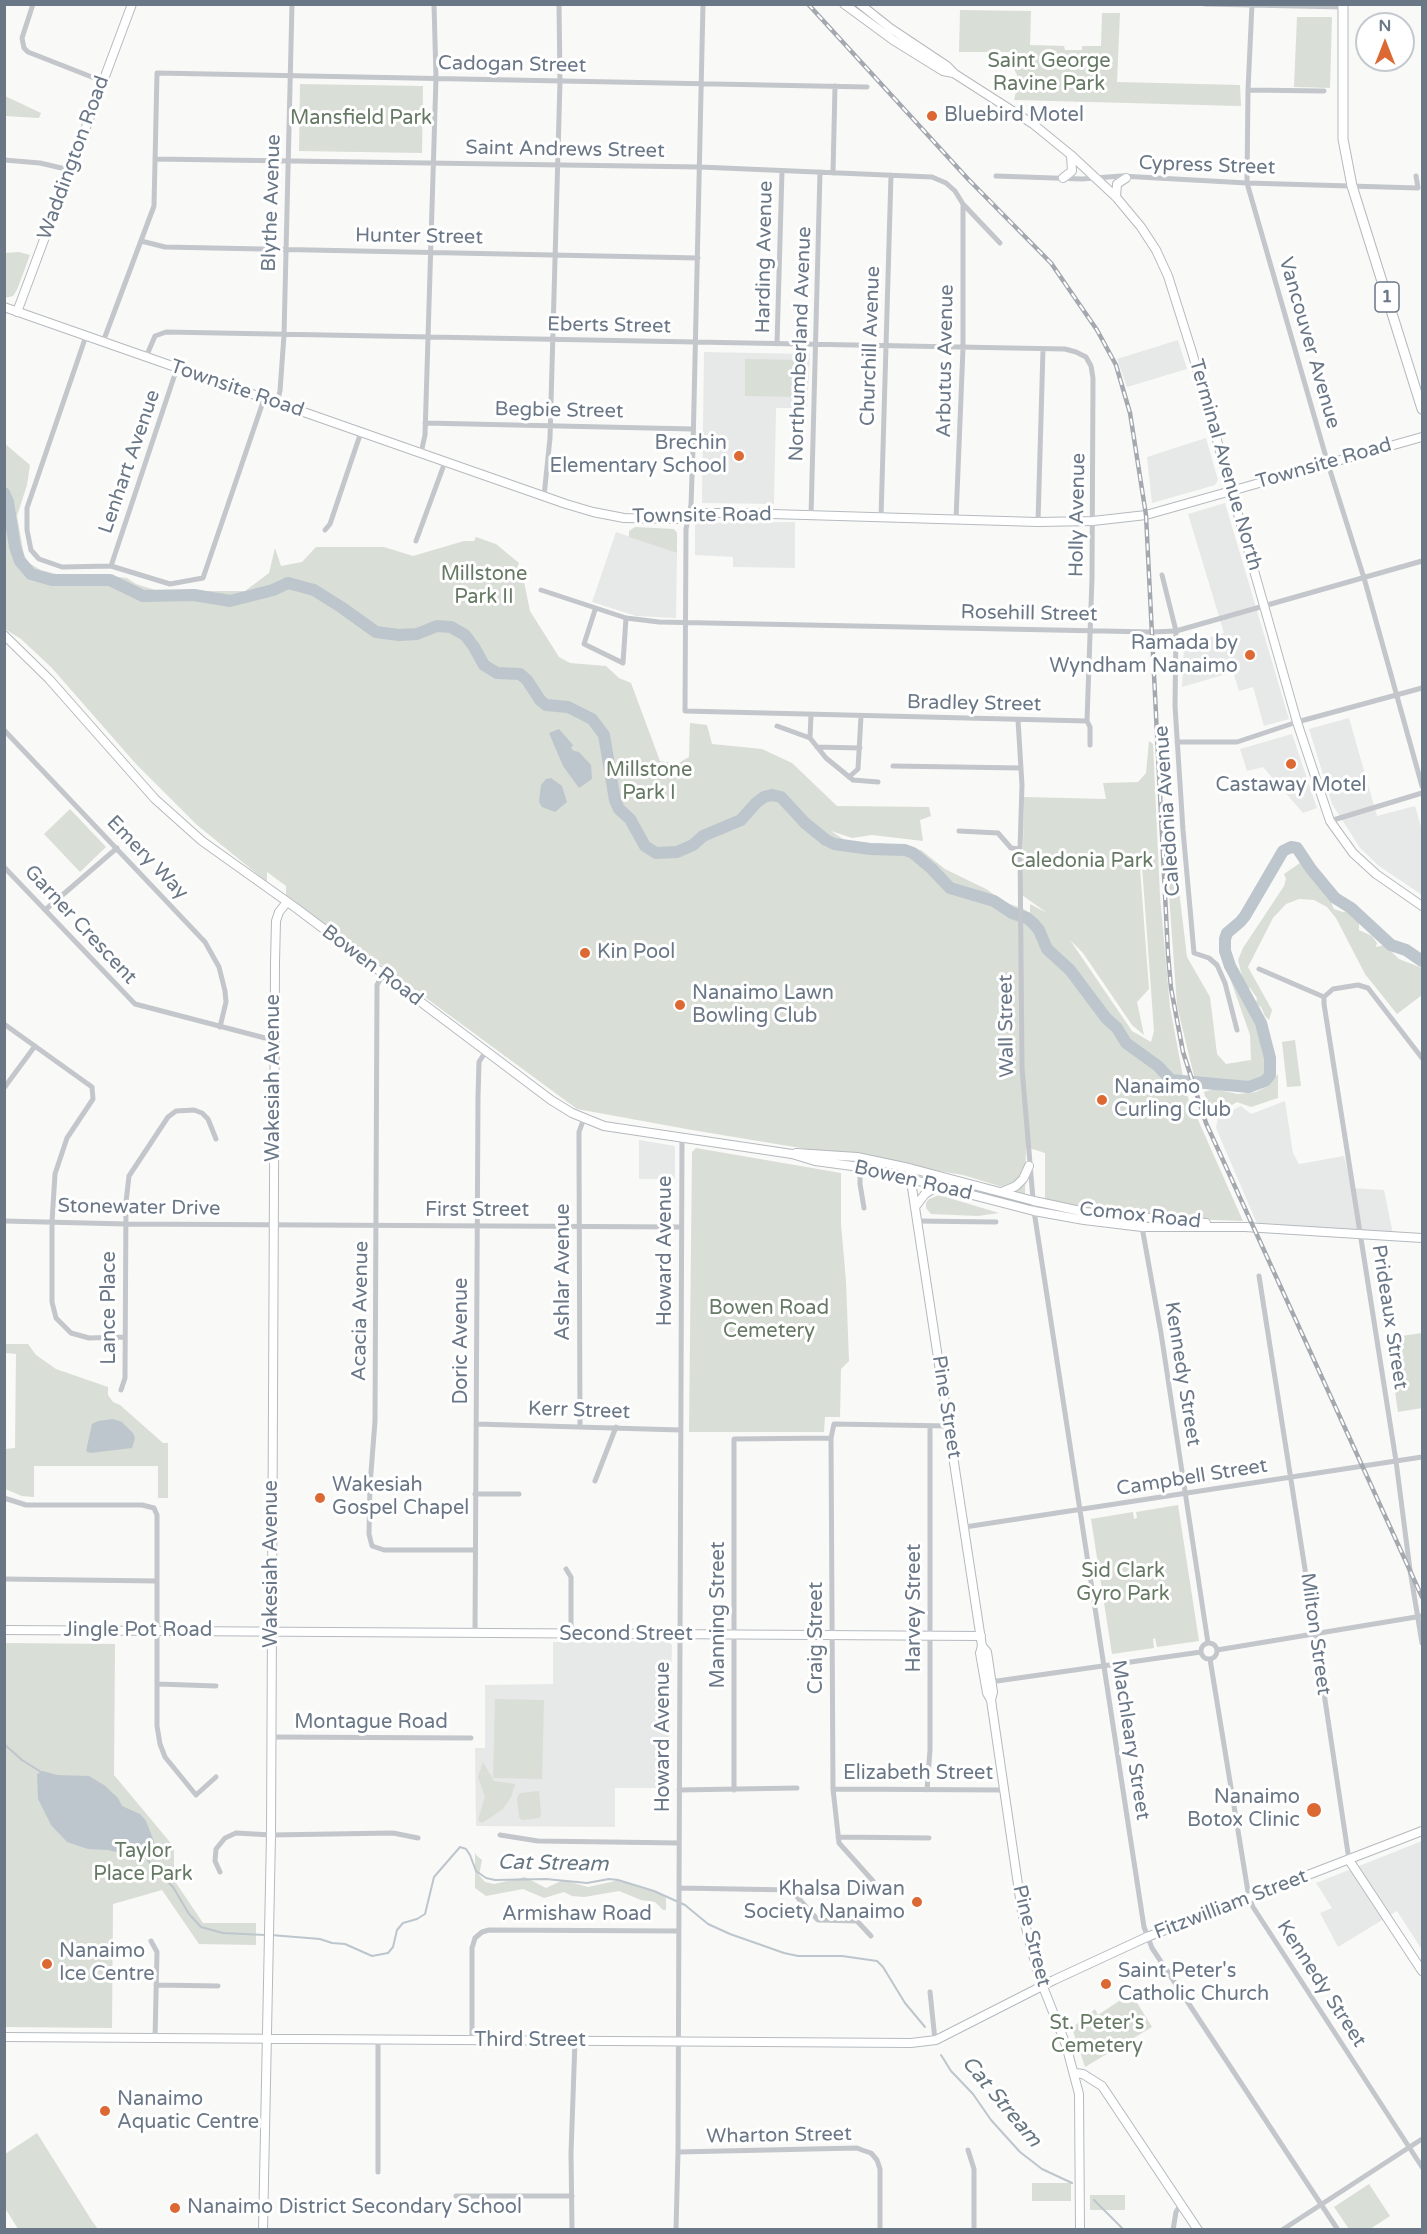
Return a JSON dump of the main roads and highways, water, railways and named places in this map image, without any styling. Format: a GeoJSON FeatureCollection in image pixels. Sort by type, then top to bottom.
{"type":"FeatureCollection","features":[{"type":"Feature","properties":{"kind":"highway","name":"1"},"geometry":{"type":"LineString","coordinates":[[1343,6],[1343,139],[1352,186],[1422,409]]}},
{"type":"Feature","properties":{"kind":"main road","name":"Terminal Avenue North"},"geometry":{"type":"LineString","coordinates":[[844,4],[943,71],[954,73]]}},
{"type":"Feature","properties":{"kind":"main road","name":"Terminal Avenue North"},"geometry":{"type":"LineString","coordinates":[[860,4],[954,73],[1033,124],[1071,155],[1116,197],[1141,227],[1156,250],[1168,276],[1232,490],[1297,722],[1330,821],[1353,853],[1376,874],[1421,903]]}},
{"type":"Feature","properties":{"kind":"main road"},"geometry":{"type":"LineString","coordinates":[[1063,178],[1072,171],[1071,155]]}},
{"type":"Feature","properties":{"kind":"main road"},"geometry":{"type":"LineString","coordinates":[[1116,197],[1117,184],[1126,178]]}},
{"type":"Feature","properties":{"kind":"waterway"},"geometry":{"type":"LineString","coordinates":[[4,493],[8,502],[15,547],[20,561],[31,574],[52,580],[110,580],[143,596],[194,595],[230,601],[273,590],[288,583],[314,590],[376,632],[399,635],[417,634],[437,626],[451,627],[465,635],[484,665],[497,673],[520,674],[546,705],[568,707],[592,719],[604,735],[615,800],[619,809],[630,819],[645,846],[656,853],[677,852],[693,845],[703,836],[741,820],[756,803],[772,795],[781,797],[805,823],[834,844],[870,849],[905,850],[913,853],[950,888],[994,901],[1033,923],[1039,930],[1047,949],[1070,970],[1106,1018],[1117,1028],[1126,1043],[1158,1066],[1171,1080],[1249,1087],[1265,1081],[1270,1075],[1270,1058],[1261,1023],[1230,966],[1225,951],[1225,939],[1227,933],[1245,916],[1283,851],[1291,847],[1297,848],[1335,898],[1351,908],[1391,945],[1406,950],[1422,961]]}},
{"type":"Feature","properties":{"kind":"waterway","name":"Cat Stream"},"geometry":{"type":"LineString","coordinates":[[4,1744],[22,1760],[41,1772]]}},
{"type":"Feature","properties":{"kind":"waterway","name":"Cat Stream"},"geometry":{"type":"LineString","coordinates":[[271,1935],[320,1939],[345,1944],[372,1956],[388,1953],[393,1947],[397,1930],[403,1923],[425,1914],[434,1877],[460,1847],[466,1849],[476,1871],[486,1878],[495,1880],[546,1879],[587,1883],[609,1879],[618,1880],[654,1891],[685,1905],[708,1924],[784,1953],[798,1956],[842,1956],[877,1961],[905,2003],[925,2027]]}},
{"type":"Feature","properties":{"kind":"waterway","name":"Cat Stream"},"geometry":{"type":"LineString","coordinates":[[143,1851],[151,1865],[173,1887],[189,1914],[201,1927],[223,1933],[265,1935]]}},
{"type":"Feature","properties":{"kind":"waterway","name":"Cat Stream"},"geometry":{"type":"LineString","coordinates":[[941,2055],[951,2071],[973,2094],[991,2120],[1020,2152],[1042,2169],[1072,2183]]}},
{"type":"Feature","properties":{"kind":"waterway","name":"Cat Stream"},"geometry":{"type":"LineString","coordinates":[[1094,2200],[1124,2230]]}},
{"type":"Feature","properties":{"kind":"railway"},"geometry":{"type":"LineString","coordinates":[[808,4],[968,179],[1051,263],[1097,330],[1116,365],[1130,413],[1146,515],[1168,954],[1171,988],[1183,1052],[1206,1123],[1422,1597]]}},
{"type":"Feature","properties":{"kind":"place","name":"Bluebird Motel"},"geometry":{"type":"Point","coordinates":[932,116]}},
{"type":"Feature","properties":{"kind":"place","name":"Brechin Elementary School"},"geometry":{"type":"Point","coordinates":[739,456]}},
{"type":"Feature","properties":{"kind":"place","name":"Ramada by Wyndham Nanaimo"},"geometry":{"type":"Point","coordinates":[1250,655]}},
{"type":"Feature","properties":{"kind":"place","name":"Castaway Motel"},"geometry":{"type":"Point","coordinates":[1291,764]}},
{"type":"Feature","properties":{"kind":"place","name":"Kin Pool"},"geometry":{"type":"Point","coordinates":[585,953]}},
{"type":"Feature","properties":{"kind":"place","name":"Nanaimo Lawn Bowling Club"},"geometry":{"type":"Point","coordinates":[680,1005]}},
{"type":"Feature","properties":{"kind":"place","name":"Nanaimo Curling Club"},"geometry":{"type":"Point","coordinates":[1102,1100]}},
{"type":"Feature","properties":{"kind":"place","name":"Wakesiah Gospel Chapel"},"geometry":{"type":"Point","coordinates":[320,1498]}},
{"type":"Feature","properties":{"kind":"place","name":"Nanaimo Botox Clinic"},"geometry":{"type":"Point","coordinates":[1314,1810]}},
{"type":"Feature","properties":{"kind":"place","name":"Khalsa Diwan Society Nanaimo"},"geometry":{"type":"Point","coordinates":[917,1902]}},
{"type":"Feature","properties":{"kind":"place","name":"Nanaimo Ice Centre"},"geometry":{"type":"Point","coordinates":[47,1964]}},
{"type":"Feature","properties":{"kind":"place","name":"Saint Peter's Catholic Church"},"geometry":{"type":"Point","coordinates":[1106,1984]}},
{"type":"Feature","properties":{"kind":"place","name":"Nanaimo Aquatic Centre"},"geometry":{"type":"Point","coordinates":[105,2111]}},
{"type":"Feature","properties":{"kind":"place","name":"Nanaimo District Secondary School"},"geometry":{"type":"Point","coordinates":[175,2208]}},
{"type":"Feature","properties":{"kind":"park label","name":"Saint George Ravine Park"},"geometry":{"type":"Point","coordinates":[1049,74]}},
{"type":"Feature","properties":{"kind":"park label","name":"Mansfield Park"},"geometry":{"type":"Point","coordinates":[361,119]}},
{"type":"Feature","properties":{"kind":"park label","name":"Millstone Park II"},"geometry":{"type":"Point","coordinates":[484,586]}},
{"type":"Feature","properties":{"kind":"park label","name":"Millstone Park I"},"geometry":{"type":"Point","coordinates":[649,782]}},
{"type":"Feature","properties":{"kind":"park label","name":"Caledonia Park"},"geometry":{"type":"Point","coordinates":[1082,862]}},
{"type":"Feature","properties":{"kind":"park label","name":"Bowen Road Cemetery"},"geometry":{"type":"Point","coordinates":[769,1320]}},
{"type":"Feature","properties":{"kind":"park label","name":"Sid Clark Gyro Park"},"geometry":{"type":"Point","coordinates":[1123,1584]}},
{"type":"Feature","properties":{"kind":"park label","name":"Taylor Place Park"},"geometry":{"type":"Point","coordinates":[143,1864]}},
{"type":"Feature","properties":{"kind":"park label","name":"St. Peter's Cemetery"},"geometry":{"type":"Point","coordinates":[1097,2036]}}]}
